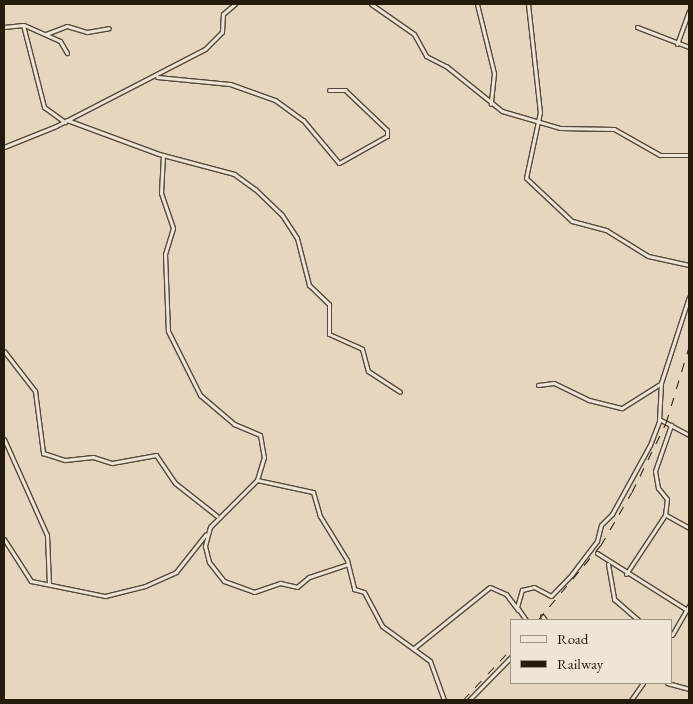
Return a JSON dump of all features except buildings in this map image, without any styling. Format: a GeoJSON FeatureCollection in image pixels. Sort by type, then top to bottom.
{"type":"FeatureCollection","features":[{"type":"Feature","properties":{"kind":"street"},"geometry":{"type":"LineString","coordinates":[[4,147],[66,121],[157,78],[182,58],[208,47],[222,32],[223,14],[235,4]]}},
{"type":"Feature","properties":{"kind":"street"},"geometry":{"type":"LineString","coordinates":[[371,4],[414,34],[426,56],[446,66],[492,104],[539,123],[614,128],[660,155],[689,155]]}},
{"type":"Feature","properties":{"kind":"street"},"geometry":{"type":"LineString","coordinates":[[477,4],[494,73],[492,104]]}},
{"type":"Feature","properties":{"kind":"street"},"geometry":{"type":"LineString","coordinates":[[528,4],[539,123],[524,175],[563,215],[606,230],[648,256],[689,265]]}},
{"type":"Feature","properties":{"kind":"street"},"geometry":{"type":"LineString","coordinates":[[677,44],[689,11]]}},
{"type":"Feature","properties":{"kind":"street"},"geometry":{"type":"LineString","coordinates":[[4,27],[24,25],[46,34],[60,41],[67,53]]}},
{"type":"Feature","properties":{"kind":"street"},"geometry":{"type":"LineString","coordinates":[[24,25],[44,107],[66,121],[163,155],[234,174],[279,212],[297,238],[309,285],[329,304],[329,334],[362,349],[368,371],[400,392]]}},
{"type":"Feature","properties":{"kind":"street"},"geometry":{"type":"LineString","coordinates":[[46,34],[67,26],[87,32],[109,28]]}},
{"type":"Feature","properties":{"kind":"street"},"geometry":{"type":"LineString","coordinates":[[637,27],[677,44],[689,47]]}},
{"type":"Feature","properties":{"kind":"street"},"geometry":{"type":"LineString","coordinates":[[157,78],[235,85],[275,100],[303,120],[339,163],[387,136],[387,130],[345,90],[329,90]]}},
{"type":"Feature","properties":{"kind":"street"},"geometry":{"type":"LineString","coordinates":[[4,539],[26,578],[105,596],[145,586],[178,571],[207,534],[217,516],[257,480],[264,457],[260,436],[238,426],[204,399],[168,331],[165,254],[173,228],[161,193],[163,155]]}},
{"type":"Feature","properties":{"kind":"street"},"geometry":{"type":"LineString","coordinates":[[518,610],[522,590],[534,587],[550,596],[581,563],[650,445],[659,419],[661,383],[689,297]]}},
{"type":"Feature","properties":{"kind":"street"},"geometry":{"type":"LineString","coordinates":[[4,351],[35,391],[43,453],[65,460],[93,458],[112,463],[156,455],[164,460],[175,483],[217,516]]}},
{"type":"Feature","properties":{"kind":"street"},"geometry":{"type":"LineString","coordinates":[[538,385],[554,384],[589,400],[622,408],[661,383]]}},
{"type":"Feature","properties":{"kind":"street"},"geometry":{"type":"LineString","coordinates":[[659,419],[689,435]]}},
{"type":"Feature","properties":{"kind":"street"},"geometry":{"type":"LineString","coordinates":[[626,574],[665,515],[667,499],[658,488],[655,471],[671,425]]}},
{"type":"Feature","properties":{"kind":"street"},"geometry":{"type":"LineString","coordinates":[[4,439],[47,535],[49,584]]}},
{"type":"Feature","properties":{"kind":"street"},"geometry":{"type":"LineString","coordinates":[[257,480],[313,492],[316,507],[348,564],[354,589],[364,592],[382,626],[430,661],[444,700]]}},
{"type":"Feature","properties":{"kind":"street"},"geometry":{"type":"LineString","coordinates":[[665,515],[689,528]]}},
{"type":"Feature","properties":{"kind":"street"},"geometry":{"type":"LineString","coordinates":[[207,534],[206,553],[218,576],[250,591],[280,583],[297,587],[309,577],[348,564]]}},
{"type":"Feature","properties":{"kind":"street"},"geometry":{"type":"LineString","coordinates":[[597,553],[608,563],[626,574],[688,608],[673,633]]}},
{"type":"Feature","properties":{"kind":"street"},"geometry":{"type":"LineString","coordinates":[[608,563],[614,599],[637,619]]}},
{"type":"Feature","properties":{"kind":"street"},"geometry":{"type":"LineString","coordinates":[[414,649],[490,587],[506,594],[525,619]]}},
{"type":"Feature","properties":{"kind":"street"},"geometry":{"type":"LineString","coordinates":[[469,700],[510,658]]}},
{"type":"Feature","properties":{"kind":"street"},"geometry":{"type":"LineString","coordinates":[[631,700],[642,684]]}},
{"type":"Feature","properties":{"kind":"street"},"geometry":{"type":"LineString","coordinates":[[671,684],[689,689]]}},
{"type":"Feature","properties":{"kind":"railway"},"geometry":{"type":"LineString","coordinates":[[539,619],[601,545],[632,492],[666,423],[689,347]]}},
{"type":"Feature","properties":{"kind":"railway"},"geometry":{"type":"LineString","coordinates":[[463,700],[510,650]]}}]}
